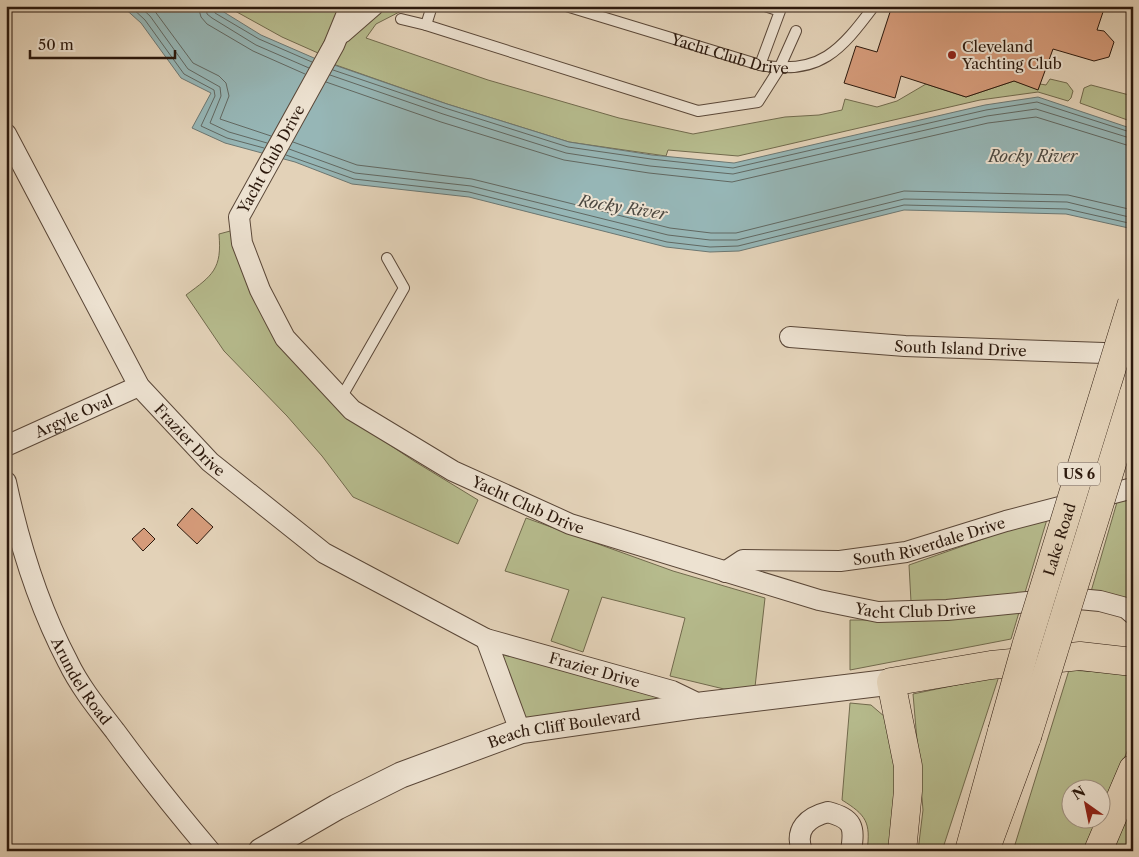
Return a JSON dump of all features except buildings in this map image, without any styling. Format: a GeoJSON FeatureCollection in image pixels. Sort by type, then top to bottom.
{"type":"FeatureCollection","features":[{"type":"Feature","properties":{"kind":"main road","name":"Lake Road"},"geometry":{"type":"LineString","coordinates":[[969,851],[977,817],[1015,734],[1026,646],[1133,302]]}},
{"type":"Feature","properties":{"kind":"main road","name":"Lake Road"},"geometry":{"type":"LineString","coordinates":[[985,851],[1015,734],[1133,396]]}},
{"type":"Feature","properties":{"kind":"main road"},"geometry":{"type":"LineString","coordinates":[[902,851],[908,791],[908,766],[891,682],[991,665],[1080,656],[1133,662]]}},
{"type":"Feature","properties":{"kind":"main road"},"geometry":{"type":"LineString","coordinates":[[1098,851],[1133,769]]}},
{"type":"Feature","properties":{"kind":"main road"},"geometry":{"type":"LineString","coordinates":[[958,851],[977,817]]}},
{"type":"Feature","properties":{"kind":"street","name":"Yacht Club Drive"},"geometry":{"type":"LineString","coordinates":[[350,6],[334,45],[239,217],[242,243],[260,290],[285,338],[352,410],[453,471],[570,524],[819,600],[878,612],[947,610],[1068,598],[1100,601],[1126,608],[1133,614]]}},
{"type":"Feature","properties":{"kind":"street","name":"Yacht Club Drive"},"geometry":{"type":"LineString","coordinates":[[334,45],[360,16],[373,6]]}},
{"type":"Feature","properties":{"kind":"street","name":"Frazier Drive"},"geometry":{"type":"LineString","coordinates":[[6,134],[139,386],[210,462],[324,553],[486,639],[672,691],[701,705]]}},
{"type":"Feature","properties":{"kind":"street","name":"South Island Drive"},"geometry":{"type":"LineString","coordinates":[[790,337],[905,346],[1133,354]]}},
{"type":"Feature","properties":{"kind":"street","name":"Argyle Oval"},"geometry":{"type":"LineString","coordinates":[[6,446],[139,386]]}},
{"type":"Feature","properties":{"kind":"street","name":"Arundel Road"},"geometry":{"type":"LineString","coordinates":[[6,482],[37,589],[68,663],[96,706],[155,785],[210,851]]}},
{"type":"Feature","properties":{"kind":"street","name":"South Riverdale Drive"},"geometry":{"type":"LineString","coordinates":[[725,572],[743,560],[840,561],[906,552],[1006,521],[1133,488]]}},
{"type":"Feature","properties":{"kind":"street"},"geometry":{"type":"LineString","coordinates":[[486,639],[520,731]]}},
{"type":"Feature","properties":{"kind":"street","name":"Beach Cliff Boulevard"},"geometry":{"type":"LineString","coordinates":[[261,851],[337,807],[401,775],[520,731],[701,705],[891,682]]}},
{"type":"Feature","properties":{"kind":"street"},"geometry":{"type":"LineString","coordinates":[[802,851],[798,841],[801,830],[807,820],[828,812],[848,820],[852,826],[851,851]]}},
{"type":"Feature","properties":{"kind":"lane"},"geometry":{"type":"LineString","coordinates":[[426,25],[432,6]]}},
{"type":"Feature","properties":{"kind":"lane","name":"Yacht Club Drive"},"geometry":{"type":"LineString","coordinates":[[566,6],[760,65],[779,68],[821,62],[848,42],[874,6]]}},
{"type":"Feature","properties":{"kind":"lane"},"geometry":{"type":"LineString","coordinates":[[760,65],[781,9],[765,6]]}},
{"type":"Feature","properties":{"kind":"lane"},"geometry":{"type":"LineString","coordinates":[[401,18],[698,111],[758,102],[779,68],[796,31]]}},
{"type":"Feature","properties":{"kind":"lane"},"geometry":{"type":"LineString","coordinates":[[341,398],[404,288],[386,258]]}},
{"type":"Feature","properties":{"kind":"green space"},"geometry":{"type":"Polygon","coordinates":[[[226,6],[343,6],[318,53],[282,37],[226,6]]]}},
{"type":"Feature","properties":{"kind":"green space"},"geometry":{"type":"Polygon","coordinates":[[[383,6],[411,6],[376,24],[366,38],[488,80],[619,118],[693,134],[785,117],[819,115],[842,110],[845,99],[877,107],[897,101],[926,84],[966,97],[1014,81],[1038,89],[1040,84],[1046,85],[1050,79],[1067,83],[1073,91],[1068,101],[1038,92],[980,100],[738,156],[668,150],[666,156],[569,142],[447,104],[333,64],[354,32],[367,18],[383,6]]]}},
{"type":"Feature","properties":{"kind":"green space"},"geometry":{"type":"Polygon","coordinates":[[[1091,85],[1133,96],[1133,122],[1080,103],[1084,88],[1091,85]]]}},
{"type":"Feature","properties":{"kind":"green space"},"geometry":{"type":"Polygon","coordinates":[[[234,230],[248,278],[348,417],[414,461],[478,500],[458,544],[353,497],[322,456],[287,416],[224,351],[186,295],[203,282],[214,270],[219,255],[219,234],[234,230]]]}},
{"type":"Feature","properties":{"kind":"green space"},"geometry":{"type":"Polygon","coordinates":[[[1122,485],[1133,510],[1133,610],[1090,595],[1122,485]]]}},
{"type":"Feature","properties":{"kind":"green space"},"geometry":{"type":"Polygon","coordinates":[[[1048,516],[1011,639],[850,670],[850,620],[912,620],[909,565],[1048,516]]]}},
{"type":"Feature","properties":{"kind":"green space"},"geometry":{"type":"Polygon","coordinates":[[[526,518],[673,571],[765,598],[755,687],[724,689],[670,676],[685,618],[602,597],[583,652],[551,641],[569,590],[505,571],[526,518]]]}},
{"type":"Feature","properties":{"kind":"green space"},"geometry":{"type":"Polygon","coordinates":[[[486,639],[701,705],[520,731],[486,639]]]}},
{"type":"Feature","properties":{"kind":"green space"},"geometry":{"type":"Polygon","coordinates":[[[1069,670],[1133,674],[1133,737],[1112,788],[1112,780],[1062,780],[1062,830],[1095,830],[1086,851],[1013,851],[1069,670]]]}},
{"type":"Feature","properties":{"kind":"green space"},"geometry":{"type":"Polygon","coordinates":[[[999,676],[942,851],[918,851],[923,810],[913,694],[999,676]]]}},
{"type":"Feature","properties":{"kind":"green space"},"geometry":{"type":"Polygon","coordinates":[[[850,703],[871,705],[885,717],[901,760],[891,851],[867,851],[868,833],[865,820],[857,810],[842,800],[850,703]]]}},
{"type":"Feature","properties":{"kind":"green space"},"geometry":{"type":"Polygon","coordinates":[[[1133,800],[1133,851],[1112,851],[1133,800]]]}},
{"type":"Feature","properties":{"kind":"water","name":"Rocky River"},"geometry":{"type":"Polygon","coordinates":[[[122,6],[214,6],[261,35],[314,58],[447,104],[569,142],[652,155],[734,163],[985,105],[1038,97],[1133,129],[1133,229],[1066,214],[904,210],[739,251],[710,252],[666,247],[469,197],[352,184],[295,162],[225,143],[192,128],[211,93],[181,78],[141,23],[122,6]]]}},
{"type":"Feature","properties":{"kind":"place","name":"Cleveland Yachting Club"},"geometry":{"type":"Point","coordinates":[952,55]}}]}
